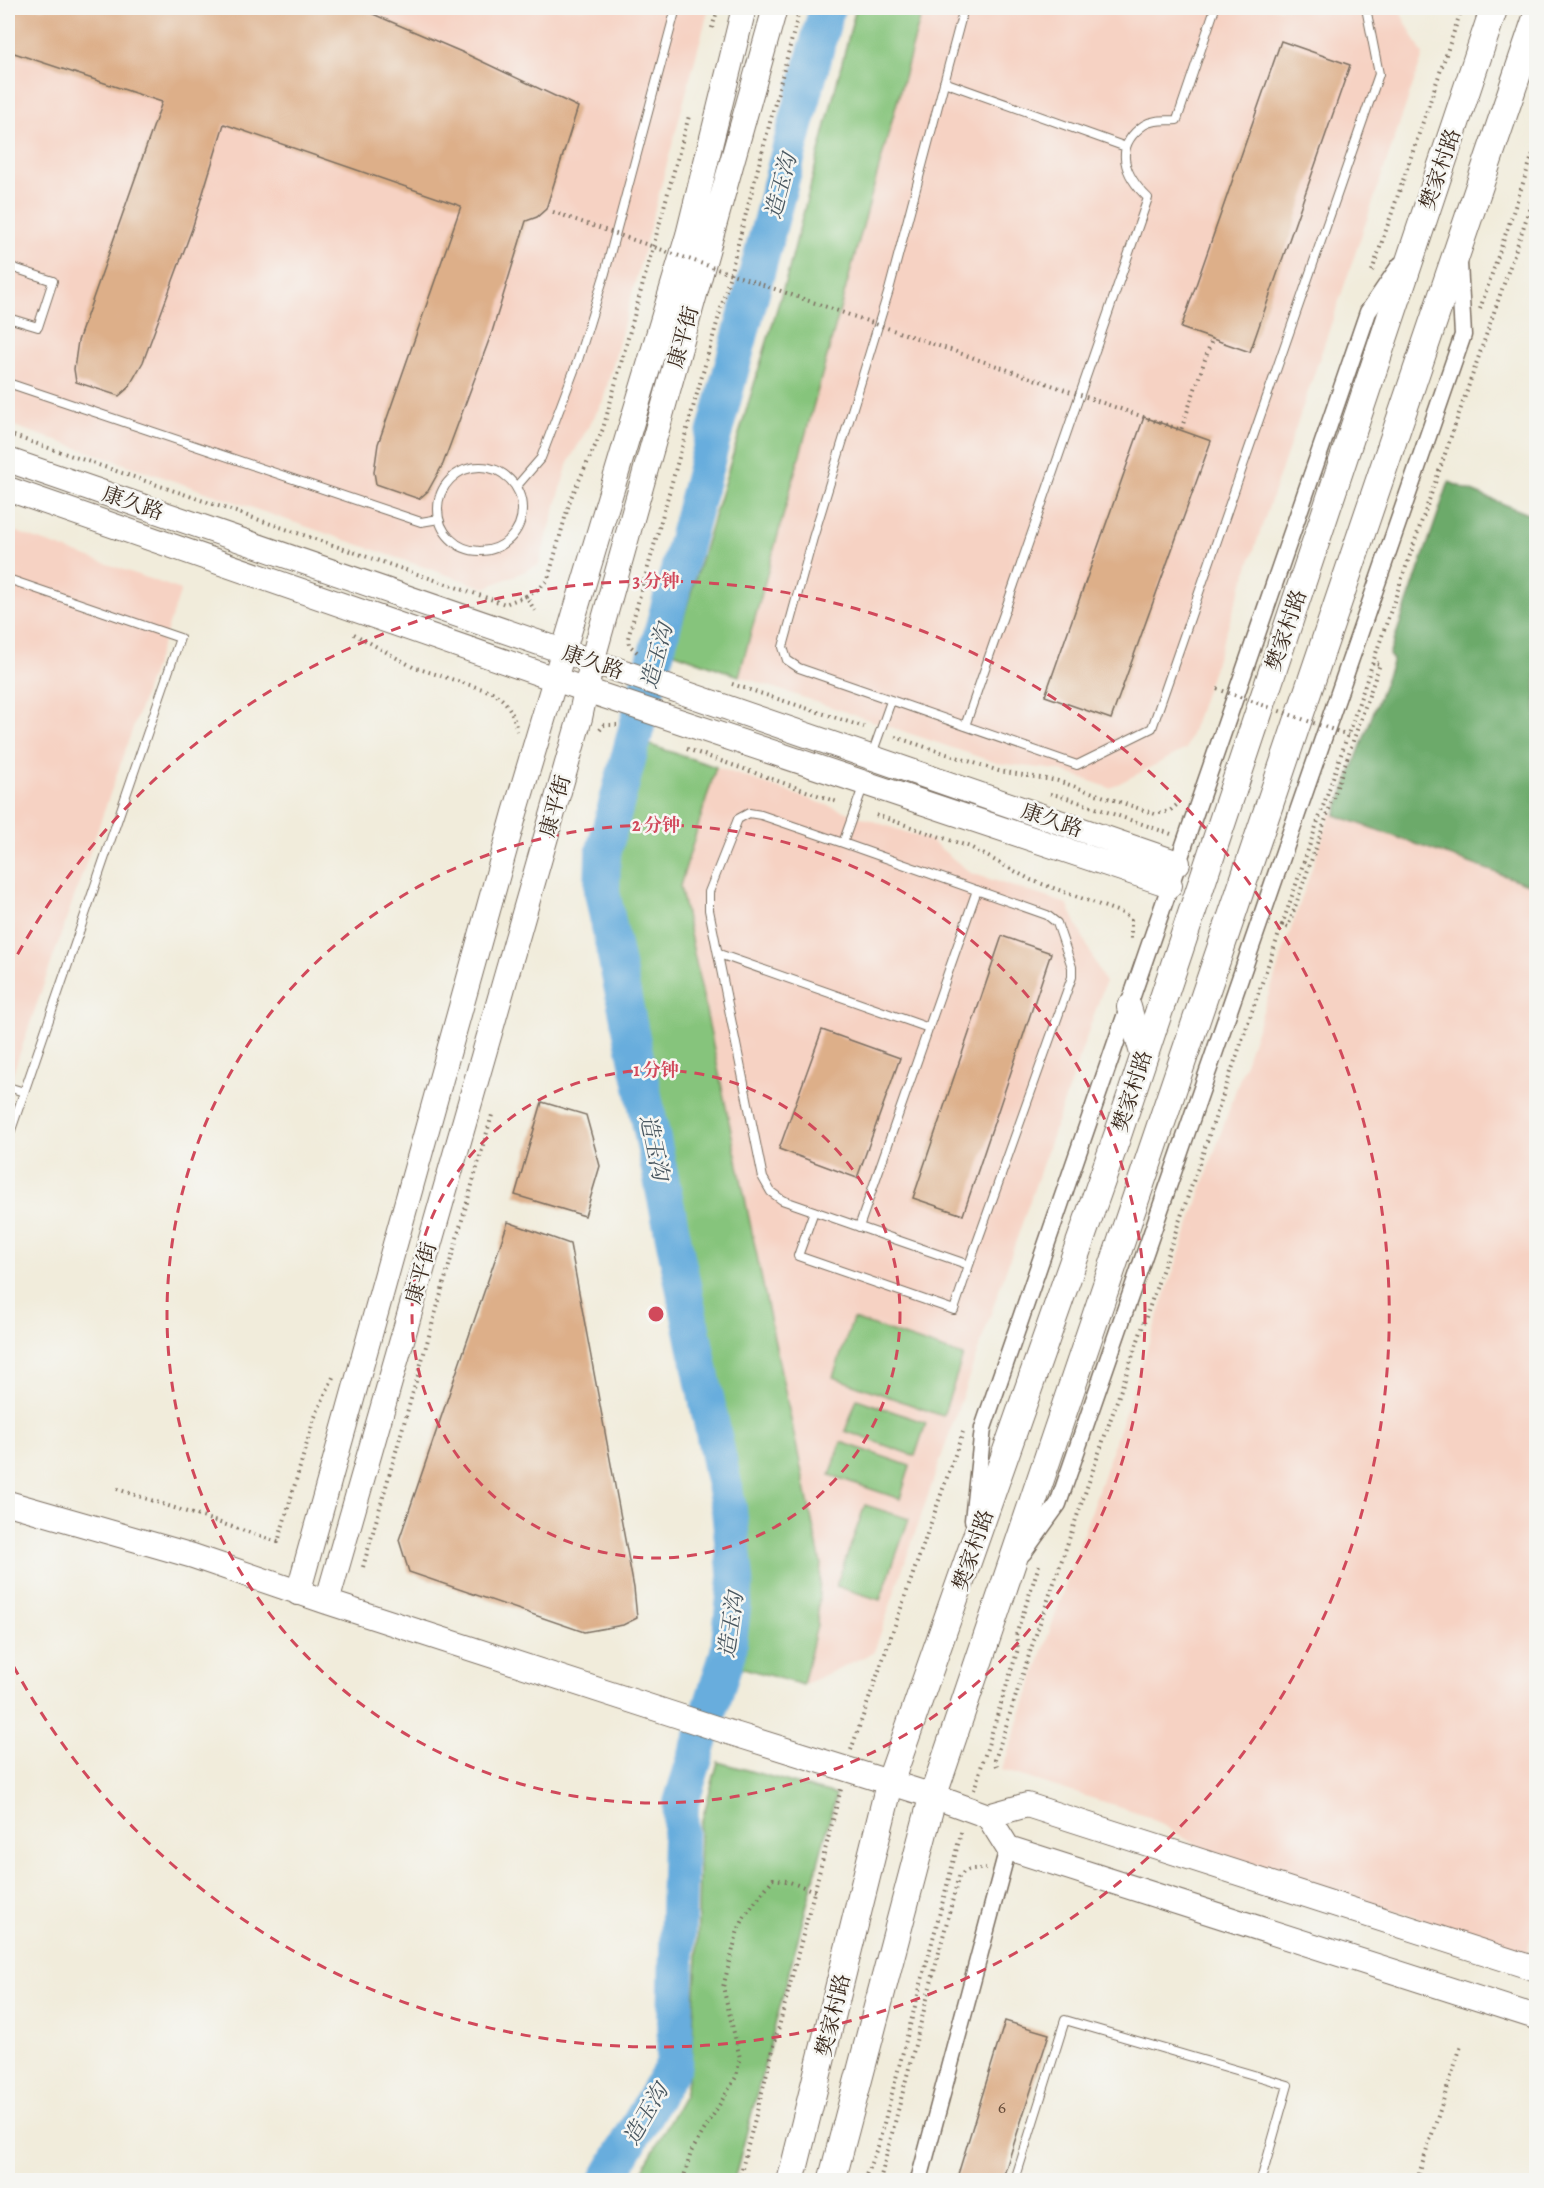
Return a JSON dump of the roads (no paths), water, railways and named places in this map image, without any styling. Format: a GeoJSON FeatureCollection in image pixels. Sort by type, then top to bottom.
{"type":"FeatureCollection","features":[{"type":"Feature","properties":{"kind":"main road","name":"樊家村路"},"geometry":{"type":"LineString","coordinates":[[791,2181],[890,1782],[968,1565],[1143,1057],[1494,8]]}},
{"type":"Feature","properties":{"kind":"main road","name":"樊家村路"},"geometry":{"type":"LineString","coordinates":[[832,2181],[933,1796],[1536,19]]}},
{"type":"Feature","properties":{"kind":"street","name":"康平街"},"geometry":{"type":"LineString","coordinates":[[298,1593],[515,813],[688,234],[744,8]]}},
{"type":"Feature","properties":{"kind":"street","name":"康平街"},"geometry":{"type":"LineString","coordinates":[[327,1602],[580,718],[592,662],[775,8]]}},
{"type":"Feature","properties":{"kind":"street"},"geometry":{"type":"LineString","coordinates":[[968,1565],[983,1428],[1368,312],[1417,239]]}},
{"type":"Feature","properties":{"kind":"street"},"geometry":{"type":"LineString","coordinates":[[1006,1576],[1058,1504],[1463,335],[1458,251]]}},
{"type":"Feature","properties":{"kind":"street","name":"康久路"},"geometry":{"type":"LineString","coordinates":[[8,460],[1122,843],[1174,874]]}},
{"type":"Feature","properties":{"kind":"street","name":"康久路"},"geometry":{"type":"LineString","coordinates":[[8,489],[586,690],[1114,867],[1174,874]]}},
{"type":"Feature","properties":{"kind":"street"},"geometry":{"type":"LineString","coordinates":[[1114,867],[1122,843]]}},
{"type":"Feature","properties":{"kind":"street"},"geometry":{"type":"LineString","coordinates":[[1128,1006],[1143,1057]]}},
{"type":"Feature","properties":{"kind":"street"},"geometry":{"type":"LineString","coordinates":[[8,1503],[193,1556],[298,1593],[978,1812],[1027,1804],[1536,1969]]}},
{"type":"Feature","properties":{"kind":"street"},"geometry":{"type":"LineString","coordinates":[[978,1812],[1005,1859],[1536,2017]]}},
{"type":"Feature","properties":{"kind":"street"},"geometry":{"type":"LineString","coordinates":[[919,2181],[1005,1859]]}},
{"type":"Feature","properties":{"kind":"lane"},"geometry":{"type":"LineString","coordinates":[[516,487],[541,458],[578,360],[605,273],[676,8]]}},
{"type":"Feature","properties":{"kind":"lane"},"geometry":{"type":"LineString","coordinates":[[964,8],[889,290],[813,538],[783,647],[787,660],[799,668],[1077,765],[1152,728],[1379,74],[1366,8]]}},
{"type":"Feature","properties":{"kind":"lane"},"geometry":{"type":"LineString","coordinates":[[965,726],[1148,198],[1130,177],[1125,167],[1126,147],[1144,125],[1158,121],[1177,120],[1215,8]]}},
{"type":"Feature","properties":{"kind":"lane"},"geometry":{"type":"LineString","coordinates":[[944,82],[1126,147]]}},
{"type":"Feature","properties":{"kind":"lane"},"geometry":{"type":"LineString","coordinates":[[8,266],[53,281],[38,327],[8,318]]}},
{"type":"Feature","properties":{"kind":"lane"},"geometry":{"type":"LineString","coordinates":[[8,383],[421,522],[439,519]]}},
{"type":"Feature","properties":{"kind":"lane"},"geometry":{"type":"LineString","coordinates":[[470,468],[489,469],[507,477],[516,487],[521,501],[517,529],[508,541],[496,549],[481,552],[467,550],[454,543],[444,533],[437,506],[440,493],[457,473],[470,468]]}},
{"type":"Feature","properties":{"kind":"lane"},"geometry":{"type":"LineString","coordinates":[[8,579],[180,638],[8,1139]]}},
{"type":"Feature","properties":{"kind":"lane"},"geometry":{"type":"LineString","coordinates":[[871,757],[891,701]]}},
{"type":"Feature","properties":{"kind":"lane"},"geometry":{"type":"LineString","coordinates":[[843,843],[864,783]]}},
{"type":"Feature","properties":{"kind":"lane"},"geometry":{"type":"LineString","coordinates":[[814,1211],[798,1256],[954,1310],[1072,977],[1072,967],[1057,923],[1047,915],[843,843],[749,813],[738,819],[709,892],[709,910],[763,1178],[771,1192],[782,1200],[814,1211],[859,1227],[969,1265]]}},
{"type":"Feature","properties":{"kind":"lane"},"geometry":{"type":"LineString","coordinates":[[859,1227],[977,890]]}},
{"type":"Feature","properties":{"kind":"lane"},"geometry":{"type":"LineString","coordinates":[[719,954],[929,1028]]}},
{"type":"Feature","properties":{"kind":"lane"},"geometry":{"type":"LineString","coordinates":[[8,1087],[24,1092]]}},
{"type":"Feature","properties":{"kind":"lane"},"geometry":{"type":"LineString","coordinates":[[1015,2181],[1065,2020],[1288,2085],[1261,2181]]}},
{"type":"Feature","properties":{"kind":"waterway","name":"造玉沟"},"geometry":{"type":"LineString","coordinates":[[607,2180],[674,2064],[681,1803],[728,1652],[736,1580],[729,1509],[602,892],[603,854],[827,8]]}}]}
